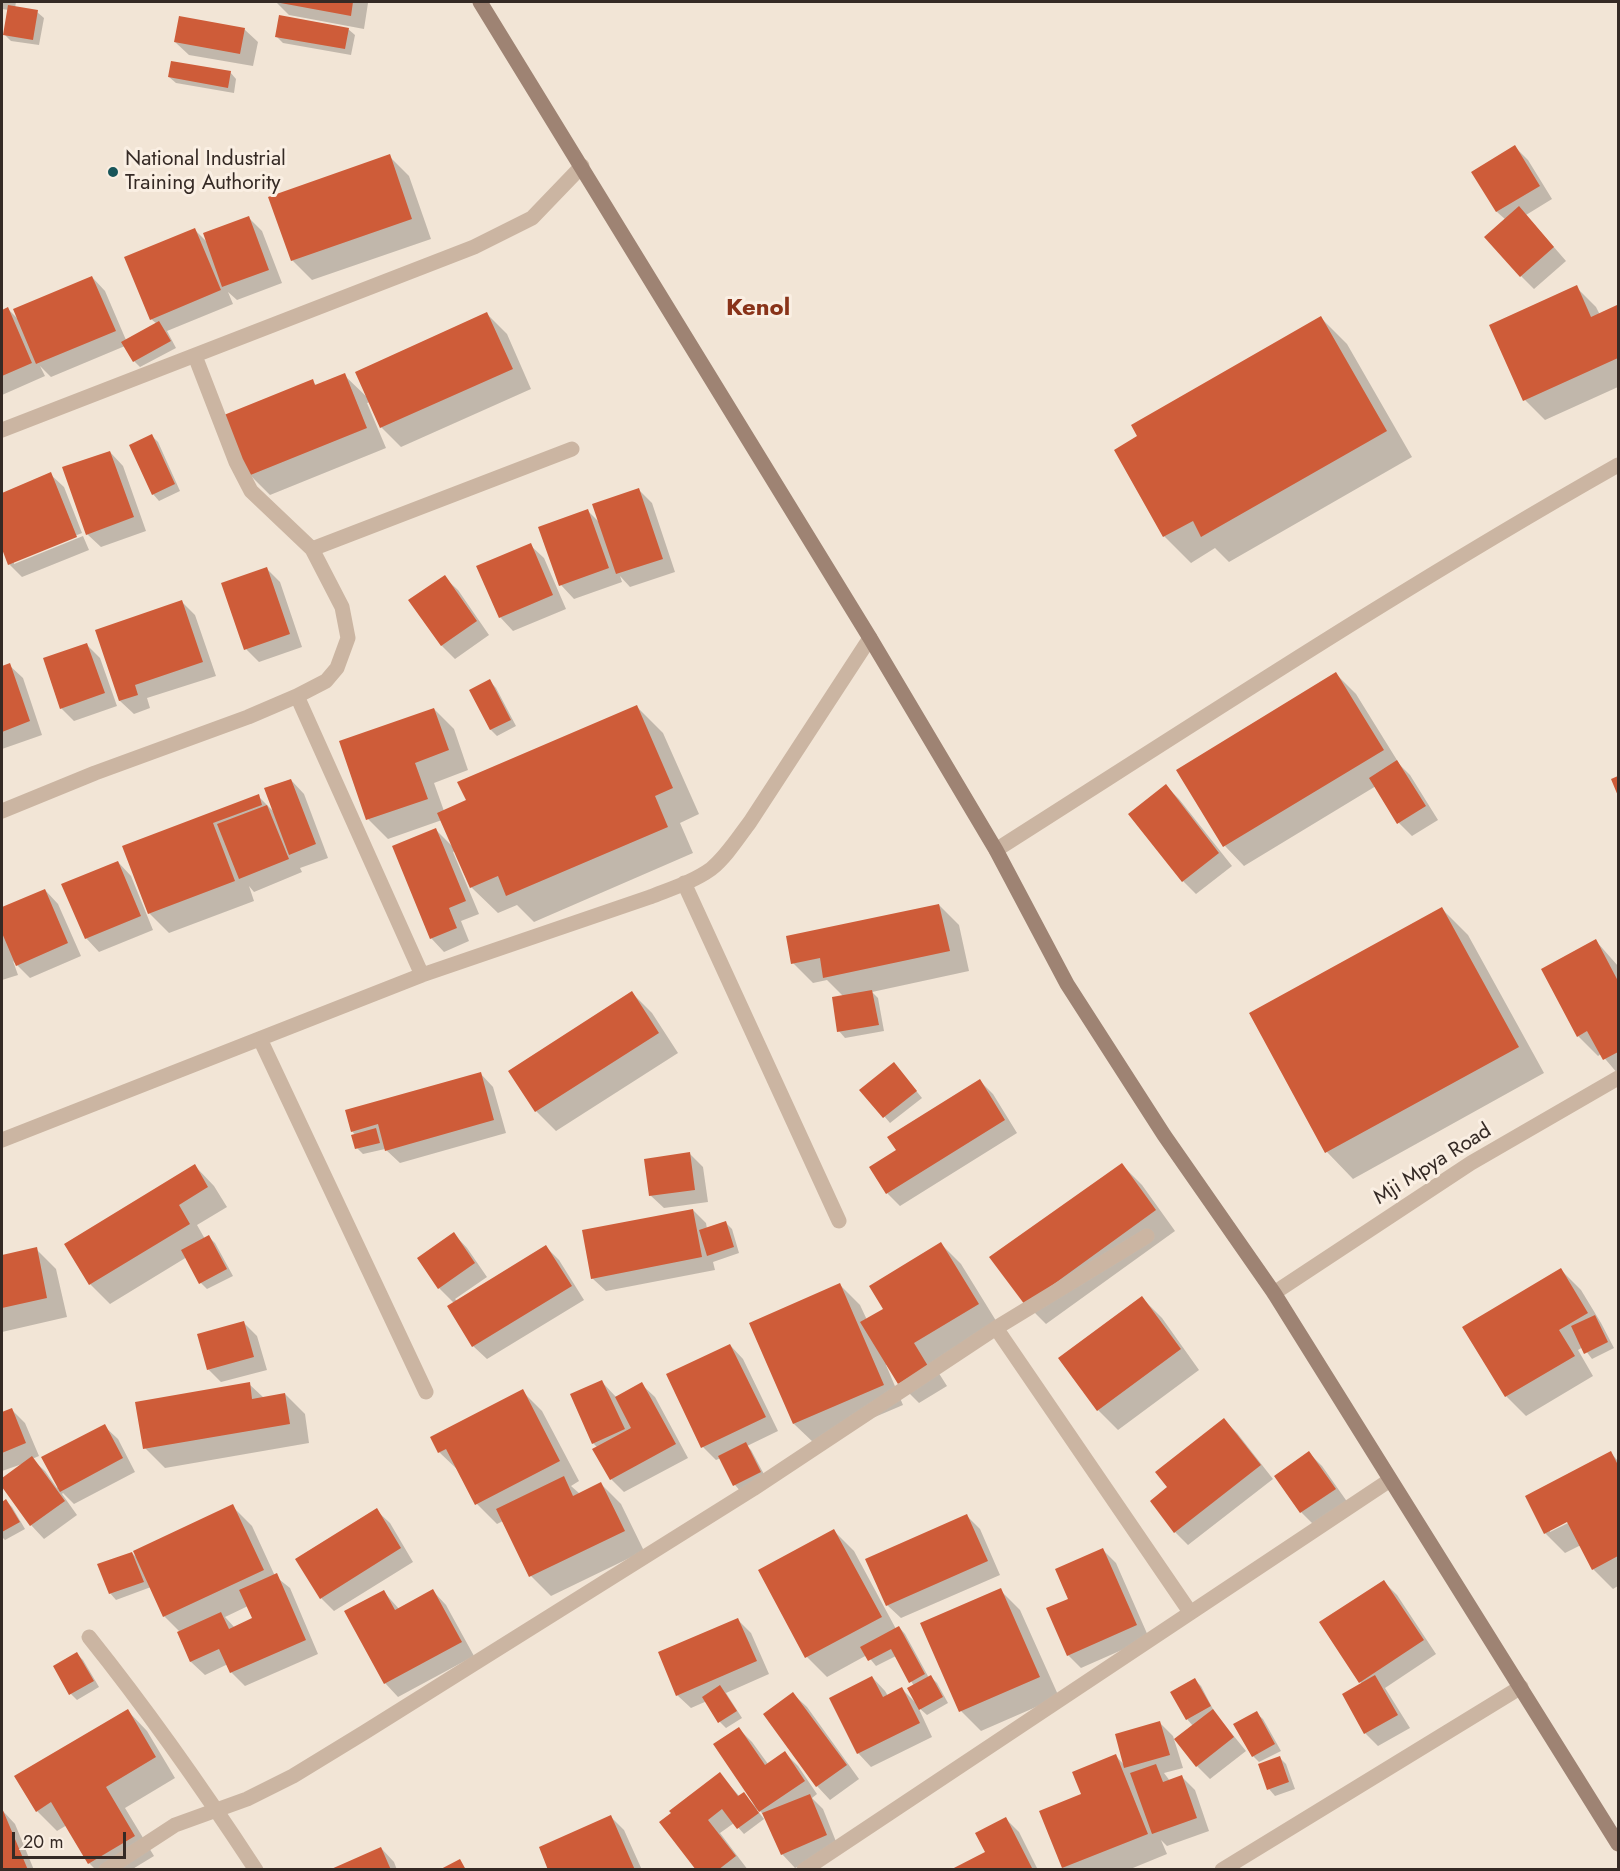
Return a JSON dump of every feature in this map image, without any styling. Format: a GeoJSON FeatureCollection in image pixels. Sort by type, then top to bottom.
{"type":"FeatureCollection","features":[{"type":"Feature","properties":{"kind":"street"},"geometry":{"type":"LineString","coordinates":[[480,2],[870,638],[996,850],[1067,984],[1164,1135],[1274,1293],[1618,1844]]}},
{"type":"Feature","properties":{"kind":"street"},"geometry":{"type":"LineString","coordinates":[[2,430],[474,247],[532,218],[582,166]]}},
{"type":"Feature","properties":{"kind":"street"},"geometry":{"type":"LineString","coordinates":[[2,811],[95,773],[249,717],[326,681],[337,668],[348,638],[342,607],[312,549],[251,491],[236,462],[195,357]]}},
{"type":"Feature","properties":{"kind":"street"},"geometry":{"type":"LineString","coordinates":[[312,549],[572,449]]}},
{"type":"Feature","properties":{"kind":"street"},"geometry":{"type":"LineString","coordinates":[[996,850],[1334,634],[1523,519],[1618,465]]}},
{"type":"Feature","properties":{"kind":"street"},"geometry":{"type":"LineString","coordinates":[[2,1140],[422,975],[650,897],[711,869],[731,848],[870,638]]}},
{"type":"Feature","properties":{"kind":"street"},"geometry":{"type":"LineString","coordinates":[[297,696],[422,975]]}},
{"type":"Feature","properties":{"kind":"street"},"geometry":{"type":"LineString","coordinates":[[684,883],[839,1221]]}},
{"type":"Feature","properties":{"kind":"street"},"geometry":{"type":"LineString","coordinates":[[260,1040],[426,1392]]}},
{"type":"Feature","properties":{"kind":"street","name":"Mji Mpya Road"},"geometry":{"type":"LineString","coordinates":[[1274,1293],[1471,1163],[1618,1078]]}},
{"type":"Feature","properties":{"kind":"street"},"geometry":{"type":"LineString","coordinates":[[106,1869],[175,1825],[247,1799],[293,1776],[753,1489],[996,1328],[1147,1236]]}},
{"type":"Feature","properties":{"kind":"street"},"geometry":{"type":"LineString","coordinates":[[996,1328],[1190,1612]]}},
{"type":"Feature","properties":{"kind":"street"},"geometry":{"type":"LineString","coordinates":[[804,1869],[1390,1480]]}},
{"type":"Feature","properties":{"kind":"street"},"geometry":{"type":"LineString","coordinates":[[89,1637],[144,1706],[256,1869]]}},
{"type":"Feature","properties":{"kind":"street"},"geometry":{"type":"LineString","coordinates":[[1222,1869],[1521,1687]]}},
{"type":"Feature","properties":{"kind":"building"},"geometry":{"type":"Polygon","coordinates":[[[275,2],[353,2],[351,16],[275,2]]]}},
{"type":"Feature","properties":{"kind":"building"},"geometry":{"type":"Polygon","coordinates":[[[8,5],[38,10],[33,40],[3,35],[8,5]]]}},
{"type":"Feature","properties":{"kind":"building"},"geometry":{"type":"Polygon","coordinates":[[[279,15],[349,28],[345,49],[275,37],[279,15]]]}},
{"type":"Feature","properties":{"kind":"building"},"geometry":{"type":"Polygon","coordinates":[[[179,16],[245,28],[240,54],[174,42],[179,16]]]}},
{"type":"Feature","properties":{"kind":"building"},"geometry":{"type":"Polygon","coordinates":[[[171,61],[231,71],[228,88],[168,77],[171,61]]]}},
{"type":"Feature","properties":{"kind":"building"},"geometry":{"type":"Polygon","coordinates":[[[1515,145],[1540,186],[1496,212],[1471,172],[1515,145]]]}},
{"type":"Feature","properties":{"kind":"building"},"geometry":{"type":"Polygon","coordinates":[[[390,154],[412,219],[291,261],[268,197],[390,154]]]}},
{"type":"Feature","properties":{"kind":"building"},"geometry":{"type":"Polygon","coordinates":[[[1519,206],[1554,247],[1520,277],[1484,237],[1519,206]]]}},
{"type":"Feature","properties":{"kind":"building"},"geometry":{"type":"Polygon","coordinates":[[[249,216],[269,270],[222,287],[203,233],[249,216]]]}},
{"type":"Feature","properties":{"kind":"building"},"geometry":{"type":"Polygon","coordinates":[[[195,228],[221,290],[150,320],[124,257],[195,228]]]}},
{"type":"Feature","properties":{"kind":"building"},"geometry":{"type":"Polygon","coordinates":[[[92,276],[116,331],[36,364],[13,309],[92,276]]]}},
{"type":"Feature","properties":{"kind":"building"},"geometry":{"type":"Polygon","coordinates":[[[1577,285],[1591,317],[1617,305],[1618,358],[1523,401],[1489,325],[1577,285]]]}},
{"type":"Feature","properties":{"kind":"building"},"geometry":{"type":"Polygon","coordinates":[[[8,307],[32,363],[2,376],[2,310],[8,307]]]}},
{"type":"Feature","properties":{"kind":"building"},"geometry":{"type":"Polygon","coordinates":[[[487,312],[513,369],[380,428],[355,372],[487,312]]]}},
{"type":"Feature","properties":{"kind":"building"},"geometry":{"type":"Polygon","coordinates":[[[1321,316],[1387,431],[1201,537],[1193,521],[1163,537],[1114,450],[1137,436],[1131,425],[1321,316]]]}},
{"type":"Feature","properties":{"kind":"building"},"geometry":{"type":"Polygon","coordinates":[[[159,321],[171,341],[133,362],[121,342],[159,321]]]}},
{"type":"Feature","properties":{"kind":"building"},"geometry":{"type":"Polygon","coordinates":[[[345,373],[367,428],[248,476],[224,415],[313,379],[315,385],[345,373]]]}},
{"type":"Feature","properties":{"kind":"building"},"geometry":{"type":"Polygon","coordinates":[[[152,434],[175,484],[152,495],[129,445],[152,434]]]}},
{"type":"Feature","properties":{"kind":"building"},"geometry":{"type":"Polygon","coordinates":[[[110,451],[134,517],[86,535],[62,467],[110,451]]]}},
{"type":"Feature","properties":{"kind":"building"},"geometry":{"type":"Polygon","coordinates":[[[51,472],[77,537],[8,565],[2,549],[2,493],[51,472]]]}},
{"type":"Feature","properties":{"kind":"building"},"geometry":{"type":"Polygon","coordinates":[[[639,488],[663,559],[616,574],[592,504],[639,488]]]}},
{"type":"Feature","properties":{"kind":"building"},"geometry":{"type":"Polygon","coordinates":[[[588,509],[609,568],[559,586],[538,527],[588,509]]]}},
{"type":"Feature","properties":{"kind":"building"},"geometry":{"type":"Polygon","coordinates":[[[531,543],[553,595],[499,618],[476,566],[531,543]]]}},
{"type":"Feature","properties":{"kind":"building"},"geometry":{"type":"Polygon","coordinates":[[[267,567],[290,634],[244,650],[221,583],[267,567]]]}},
{"type":"Feature","properties":{"kind":"building"},"geometry":{"type":"Polygon","coordinates":[[[445,575],[477,621],[441,646],[408,600],[445,575]]]}},
{"type":"Feature","properties":{"kind":"building"},"geometry":{"type":"Polygon","coordinates":[[[182,600],[203,662],[135,685],[138,695],[119,701],[95,630],[182,600]]]}},
{"type":"Feature","properties":{"kind":"building"},"geometry":{"type":"Polygon","coordinates":[[[87,643],[105,693],[60,709],[43,658],[87,643]]]}},
{"type":"Feature","properties":{"kind":"building"},"geometry":{"type":"Polygon","coordinates":[[[10,663],[30,721],[2,732],[2,666],[10,663]]]}},
{"type":"Feature","properties":{"kind":"building"},"geometry":{"type":"Polygon","coordinates":[[[1336,672],[1384,750],[1223,847],[1176,770],[1336,672]]]}},
{"type":"Feature","properties":{"kind":"building"},"geometry":{"type":"Polygon","coordinates":[[[490,679],[511,720],[490,730],[469,690],[490,679]]]}},
{"type":"Feature","properties":{"kind":"building"},"geometry":{"type":"Polygon","coordinates":[[[637,705],[673,788],[655,796],[668,827],[506,896],[498,876],[470,888],[437,813],[466,800],[457,782],[637,705]]]}},
{"type":"Feature","properties":{"kind":"building"},"geometry":{"type":"Polygon","coordinates":[[[434,708],[449,750],[415,763],[428,799],[366,820],[339,741],[434,708]]]}},
{"type":"Feature","properties":{"kind":"building"},"geometry":{"type":"Polygon","coordinates":[[[1397,760],[1426,806],[1397,824],[1369,778],[1397,760]]]}},
{"type":"Feature","properties":{"kind":"building"},"geometry":{"type":"Polygon","coordinates":[[[1618,776],[1618,796],[1611,779],[1618,776]]]}},
{"type":"Feature","properties":{"kind":"building"},"geometry":{"type":"Polygon","coordinates":[[[291,779],[316,844],[289,855],[264,788],[291,779]]]}},
{"type":"Feature","properties":{"kind":"building"},"geometry":{"type":"Polygon","coordinates":[[[1166,784],[1219,853],[1182,882],[1128,814],[1166,784]]]}},
{"type":"Feature","properties":{"kind":"building"},"geometry":{"type":"Polygon","coordinates":[[[259,794],[262,805],[213,823],[235,881],[148,914],[122,846],[259,794]]]}},
{"type":"Feature","properties":{"kind":"building"},"geometry":{"type":"Polygon","coordinates":[[[267,805],[289,859],[239,879],[217,824],[267,805]]]}},
{"type":"Feature","properties":{"kind":"building"},"geometry":{"type":"Polygon","coordinates":[[[436,828],[466,901],[449,908],[457,928],[430,939],[392,846],[436,828]]]}},
{"type":"Feature","properties":{"kind":"building"},"geometry":{"type":"Polygon","coordinates":[[[118,861],[141,916],[85,939],[61,884],[118,861]]]}},
{"type":"Feature","properties":{"kind":"building"},"geometry":{"type":"Polygon","coordinates":[[[45,889],[68,943],[16,966],[2,933],[2,907],[45,889]]]}},
{"type":"Feature","properties":{"kind":"building"},"geometry":{"type":"Polygon","coordinates":[[[939,904],[950,951],[823,978],[820,958],[791,964],[786,936],[939,904]]]}},
{"type":"Feature","properties":{"kind":"building"},"geometry":{"type":"Polygon","coordinates":[[[1442,907],[1519,1047],[1325,1153],[1249,1013],[1442,907]]]}},
{"type":"Feature","properties":{"kind":"building"},"geometry":{"type":"Polygon","coordinates":[[[1596,939],[1618,981],[1618,1052],[1603,1060],[1587,1031],[1577,1037],[1541,969],[1596,939]]]}},
{"type":"Feature","properties":{"kind":"building"},"geometry":{"type":"Polygon","coordinates":[[[872,990],[879,1025],[837,1032],[832,997],[872,990]]]}},
{"type":"Feature","properties":{"kind":"building"},"geometry":{"type":"Polygon","coordinates":[[[632,991],[659,1033],[535,1112],[508,1071],[632,991]]]}},
{"type":"Feature","properties":{"kind":"building"},"geometry":{"type":"Polygon","coordinates":[[[894,1062],[917,1091],[883,1118],[859,1090],[894,1062]]]}},
{"type":"Feature","properties":{"kind":"building"},"geometry":{"type":"Polygon","coordinates":[[[481,1072],[494,1120],[385,1151],[378,1124],[351,1132],[345,1110],[481,1072]]]}},
{"type":"Feature","properties":{"kind":"building"},"geometry":{"type":"Polygon","coordinates":[[[980,1079],[1005,1120],[886,1194],[869,1167],[896,1150],[887,1137],[980,1079]]]}},
{"type":"Feature","properties":{"kind":"building"},"geometry":{"type":"Polygon","coordinates":[[[376,1128],[380,1143],[355,1149],[351,1135],[376,1128]]]}},
{"type":"Feature","properties":{"kind":"building"},"geometry":{"type":"Polygon","coordinates":[[[690,1152],[695,1190],[649,1196],[644,1159],[690,1152]]]}},
{"type":"Feature","properties":{"kind":"building"},"geometry":{"type":"Polygon","coordinates":[[[1122,1163],[1156,1210],[1025,1305],[989,1257],[1122,1163]]]}},
{"type":"Feature","properties":{"kind":"building"},"geometry":{"type":"Polygon","coordinates":[[[195,1164],[208,1187],[179,1205],[190,1224],[89,1285],[64,1244],[195,1164]]]}},
{"type":"Feature","properties":{"kind":"building"},"geometry":{"type":"Polygon","coordinates":[[[693,1209],[702,1257],[591,1279],[582,1230],[693,1209]]]}},
{"type":"Feature","properties":{"kind":"building"},"geometry":{"type":"Polygon","coordinates":[[[726,1221],[734,1247],[707,1256],[699,1230],[726,1221]]]}},
{"type":"Feature","properties":{"kind":"building"},"geometry":{"type":"Polygon","coordinates":[[[454,1232],[475,1263],[438,1289],[417,1258],[454,1232]]]}},
{"type":"Feature","properties":{"kind":"building"},"geometry":{"type":"Polygon","coordinates":[[[209,1235],[227,1269],[199,1284],[181,1250],[209,1235]]]}},
{"type":"Feature","properties":{"kind":"building"},"geometry":{"type":"Polygon","coordinates":[[[941,1242],[979,1304],[914,1343],[928,1366],[898,1384],[860,1322],[883,1309],[869,1286],[941,1242]]]}},
{"type":"Feature","properties":{"kind":"building"},"geometry":{"type":"Polygon","coordinates":[[[546,1245],[572,1286],[472,1347],[447,1306],[546,1245]]]}},
{"type":"Feature","properties":{"kind":"building"},"geometry":{"type":"Polygon","coordinates":[[[37,1247],[47,1298],[2,1308],[2,1255],[37,1247]]]}},
{"type":"Feature","properties":{"kind":"building"},"geometry":{"type":"Polygon","coordinates":[[[1561,1268],[1588,1313],[1559,1330],[1575,1356],[1505,1397],[1462,1327],[1561,1268]]]}},
{"type":"Feature","properties":{"kind":"building"},"geometry":{"type":"Polygon","coordinates":[[[840,1283],[884,1385],[793,1424],[749,1323],[840,1283]]]}},
{"type":"Feature","properties":{"kind":"building"},"geometry":{"type":"Polygon","coordinates":[[[1142,1296],[1181,1349],[1097,1411],[1058,1358],[1142,1296]]]}},
{"type":"Feature","properties":{"kind":"building"},"geometry":{"type":"Polygon","coordinates":[[[1595,1315],[1608,1342],[1584,1354],[1571,1326],[1595,1315]]]}},
{"type":"Feature","properties":{"kind":"building"},"geometry":{"type":"Polygon","coordinates":[[[244,1321],[254,1357],[207,1370],[197,1334],[244,1321]]]}},
{"type":"Feature","properties":{"kind":"building"},"geometry":{"type":"Polygon","coordinates":[[[730,1344],[766,1417],[701,1448],[666,1374],[730,1344]]]}},
{"type":"Feature","properties":{"kind":"building"},"geometry":{"type":"Polygon","coordinates":[[[602,1380],[625,1429],[592,1444],[570,1394],[602,1380]]]}},
{"type":"Feature","properties":{"kind":"building"},"geometry":{"type":"Polygon","coordinates":[[[250,1382],[252,1399],[285,1393],[290,1424],[143,1449],[135,1402],[250,1382]]]}},
{"type":"Feature","properties":{"kind":"building"},"geometry":{"type":"Polygon","coordinates":[[[642,1382],[676,1444],[610,1480],[592,1449],[631,1428],[615,1397],[642,1382]]]}},
{"type":"Feature","properties":{"kind":"building"},"geometry":{"type":"Polygon","coordinates":[[[523,1389],[560,1461],[475,1505],[446,1449],[438,1453],[430,1437],[523,1389]]]}},
{"type":"Feature","properties":{"kind":"building"},"geometry":{"type":"Polygon","coordinates":[[[12,1408],[26,1443],[2,1453],[2,1412],[12,1408]]]}},
{"type":"Feature","properties":{"kind":"building"},"geometry":{"type":"Polygon","coordinates":[[[1224,1418],[1261,1465],[1174,1533],[1150,1501],[1167,1487],[1155,1472],[1224,1418]]]}},
{"type":"Feature","properties":{"kind":"building"},"geometry":{"type":"Polygon","coordinates":[[[105,1424],[123,1458],[60,1492],[41,1457],[105,1424]]]}},
{"type":"Feature","properties":{"kind":"building"},"geometry":{"type":"Polygon","coordinates":[[[746,1442],[761,1472],[733,1486],[718,1456],[746,1442]]]}},
{"type":"Feature","properties":{"kind":"building"},"geometry":{"type":"Polygon","coordinates":[[[1309,1451],[1336,1489],[1300,1513],[1274,1476],[1309,1451]]]}},
{"type":"Feature","properties":{"kind":"building"},"geometry":{"type":"Polygon","coordinates":[[[1611,1451],[1618,1465],[1618,1556],[1592,1570],[1567,1522],[1544,1534],[1525,1496],[1611,1451]]]}},
{"type":"Feature","properties":{"kind":"building"},"geometry":{"type":"Polygon","coordinates":[[[32,1456],[65,1501],[30,1526],[2,1487],[2,1478],[32,1456]]]}},
{"type":"Feature","properties":{"kind":"building"},"geometry":{"type":"Polygon","coordinates":[[[564,1476],[573,1496],[601,1482],[625,1531],[529,1577],[496,1509],[564,1476]]]}},
{"type":"Feature","properties":{"kind":"building"},"geometry":{"type":"Polygon","coordinates":[[[6,1499],[20,1522],[2,1532],[2,1502],[6,1499]]]}},
{"type":"Feature","properties":{"kind":"building"},"geometry":{"type":"Polygon","coordinates":[[[233,1504],[264,1570],[163,1617],[133,1551],[233,1504]]]}},
{"type":"Feature","properties":{"kind":"building"},"geometry":{"type":"Polygon","coordinates":[[[377,1508],[401,1548],[320,1599],[295,1559],[377,1508]]]}},
{"type":"Feature","properties":{"kind":"building"},"geometry":{"type":"Polygon","coordinates":[[[967,1514],[988,1561],[886,1606],[865,1559],[967,1514]]]}},
{"type":"Feature","properties":{"kind":"building"},"geometry":{"type":"Polygon","coordinates":[[[834,1529],[882,1617],[805,1658],[758,1570],[834,1529]]]}},
{"type":"Feature","properties":{"kind":"building"},"geometry":{"type":"Polygon","coordinates":[[[1103,1548],[1137,1625],[1067,1656],[1046,1608],[1068,1599],[1055,1569],[1103,1548]]]}},
{"type":"Feature","properties":{"kind":"building"},"geometry":{"type":"Polygon","coordinates":[[[132,1552],[144,1582],[109,1594],[97,1564],[132,1552]]]}},
{"type":"Feature","properties":{"kind":"building"},"geometry":{"type":"Polygon","coordinates":[[[277,1573],[306,1640],[230,1673],[219,1649],[190,1662],[177,1632],[221,1612],[229,1629],[252,1618],[239,1590],[277,1573]]]}},
{"type":"Feature","properties":{"kind":"building"},"geometry":{"type":"Polygon","coordinates":[[[1384,1580],[1424,1640],[1359,1683],[1319,1622],[1384,1580]]]}},
{"type":"Feature","properties":{"kind":"building"},"geometry":{"type":"Polygon","coordinates":[[[1001,1588],[1040,1677],[959,1712],[920,1623],[1001,1588]]]}},
{"type":"Feature","properties":{"kind":"building"},"geometry":{"type":"Polygon","coordinates":[[[433,1589],[462,1642],[384,1684],[344,1611],[384,1590],[395,1610],[433,1589]]]}},
{"type":"Feature","properties":{"kind":"building"},"geometry":{"type":"Polygon","coordinates":[[[738,1618],[757,1661],[676,1696],[658,1652],[738,1618]]]}},
{"type":"Feature","properties":{"kind":"building"},"geometry":{"type":"Polygon","coordinates":[[[899,1626],[925,1674],[909,1683],[891,1649],[868,1661],[860,1647],[899,1626]]]}},
{"type":"Feature","properties":{"kind":"building"},"geometry":{"type":"Polygon","coordinates":[[[77,1652],[94,1681],[69,1695],[53,1666],[77,1652]]]}},
{"type":"Feature","properties":{"kind":"building"},"geometry":{"type":"Polygon","coordinates":[[[931,1675],[943,1697],[919,1710],[907,1688],[931,1675]]]}},
{"type":"Feature","properties":{"kind":"building"},"geometry":{"type":"Polygon","coordinates":[[[1375,1675],[1398,1715],[1364,1734],[1342,1694],[1375,1675]]]}},
{"type":"Feature","properties":{"kind":"building"},"geometry":{"type":"Polygon","coordinates":[[[872,1676],[883,1697],[902,1687],[920,1723],[857,1754],[829,1698],[872,1676]]]}},
{"type":"Feature","properties":{"kind":"building"},"geometry":{"type":"Polygon","coordinates":[[[1195,1678],[1211,1706],[1186,1720],[1170,1692],[1195,1678]]]}},
{"type":"Feature","properties":{"kind":"building"},"geometry":{"type":"Polygon","coordinates":[[[720,1685],[737,1711],[718,1723],[702,1697],[720,1685]]]}},
{"type":"Feature","properties":{"kind":"building"},"geometry":{"type":"Polygon","coordinates":[[[793,1692],[847,1765],[816,1787],[763,1714],[793,1692]]]}},
{"type":"Feature","properties":{"kind":"building"},"geometry":{"type":"Polygon","coordinates":[[[128,1709],[156,1757],[106,1787],[135,1836],[88,1864],[51,1802],[36,1812],[14,1776],[128,1709]]]}},
{"type":"Feature","properties":{"kind":"building"},"geometry":{"type":"Polygon","coordinates":[[[1213,1709],[1234,1737],[1196,1767],[1174,1739],[1213,1709]]]}},
{"type":"Feature","properties":{"kind":"building"},"geometry":{"type":"Polygon","coordinates":[[[1257,1711],[1275,1744],[1252,1757],[1233,1724],[1257,1711]]]}},
{"type":"Feature","properties":{"kind":"building"},"geometry":{"type":"Polygon","coordinates":[[[1160,1721],[1170,1755],[1124,1768],[1115,1734],[1160,1721]]]}},
{"type":"Feature","properties":{"kind":"building"},"geometry":{"type":"Polygon","coordinates":[[[739,1727],[765,1765],[785,1751],[805,1781],[759,1812],[713,1744],[739,1727]]]}},
{"type":"Feature","properties":{"kind":"building"},"geometry":{"type":"Polygon","coordinates":[[[1116,1754],[1148,1834],[1062,1868],[1039,1811],[1081,1794],[1072,1772],[1116,1754]]]}},
{"type":"Feature","properties":{"kind":"building"},"geometry":{"type":"Polygon","coordinates":[[[1280,1756],[1289,1782],[1267,1790],[1258,1764],[1280,1756]]]}},
{"type":"Feature","properties":{"kind":"building"},"geometry":{"type":"Polygon","coordinates":[[[1156,1764],[1163,1782],[1182,1775],[1197,1818],[1152,1834],[1130,1773],[1156,1764]]]}},
{"type":"Feature","properties":{"kind":"building"},"geometry":{"type":"Polygon","coordinates":[[[720,1772],[738,1796],[744,1792],[759,1813],[737,1829],[722,1809],[708,1820],[736,1856],[718,1870],[696,1870],[659,1822],[671,1813],[669,1811],[720,1772]]]}},
{"type":"Feature","properties":{"kind":"building"},"geometry":{"type":"Polygon","coordinates":[[[810,1794],[827,1835],[781,1855],[762,1813],[810,1794]]]}},
{"type":"Feature","properties":{"kind":"building"},"geometry":{"type":"Polygon","coordinates":[[[2,1808],[28,1870],[2,1870],[2,1808]]]}},
{"type":"Feature","properties":{"kind":"building"},"geometry":{"type":"Polygon","coordinates":[[[611,1815],[635,1870],[548,1870],[539,1847],[611,1815]]]}},
{"type":"Feature","properties":{"kind":"building"},"geometry":{"type":"Polygon","coordinates":[[[1006,1817],[1033,1870],[950,1870],[985,1852],[975,1833],[1006,1817]]]}},
{"type":"Feature","properties":{"kind":"building"},"geometry":{"type":"Polygon","coordinates":[[[381,1847],[391,1870],[329,1870],[381,1847]]]}},
{"type":"Feature","properties":{"kind":"building"},"geometry":{"type":"Polygon","coordinates":[[[460,1859],[466,1870],[439,1870],[460,1859]]]}},
{"type":"Feature","properties":{"kind":"place","name":"National Industrial Training Authority"},"geometry":{"type":"Point","coordinates":[113,172]}},
{"type":"Feature","properties":{"kind":"district","name":"Kenol"},"geometry":{"type":"Point","coordinates":[758,309]}}]}
